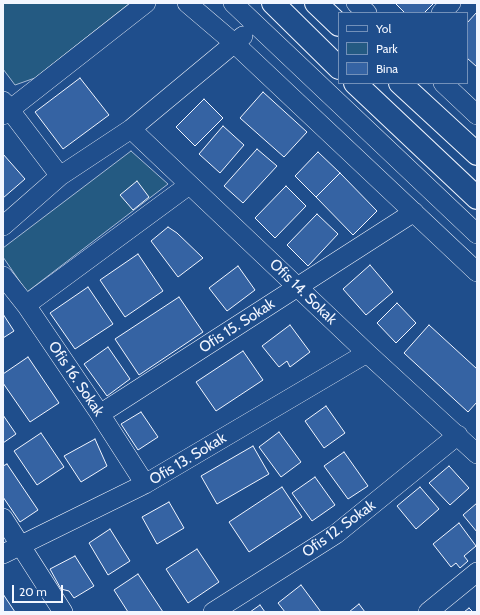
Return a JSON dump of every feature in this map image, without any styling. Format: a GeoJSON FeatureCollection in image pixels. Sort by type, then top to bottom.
{"type":"FeatureCollection","features":[{"type":"Feature","properties":{"kind":"highway"},"geometry":{"type":"LineString","coordinates":[[272,3],[338,67]]}},
{"type":"Feature","properties":{"kind":"highway"},"geometry":{"type":"LineString","coordinates":[[316,3],[338,24]]}},
{"type":"Feature","properties":{"kind":"highway"},"geometry":{"type":"LineString","coordinates":[[356,84],[477,198]]}},
{"type":"Feature","properties":{"kind":"highway"},"geometry":{"type":"LineString","coordinates":[[401,84],[477,154]]}},
{"type":"Feature","properties":{"kind":"street"},"geometry":{"type":"LineString","coordinates":[[60,176],[5,109],[146,3]]}},
{"type":"Feature","properties":{"kind":"street"},"geometry":{"type":"LineString","coordinates":[[187,3],[234,43],[477,272]]}},
{"type":"Feature","properties":{"kind":"street"},"geometry":{"type":"LineString","coordinates":[[233,3],[477,234]]}},
{"type":"Feature","properties":{"kind":"street"},"geometry":{"type":"LineString","coordinates":[[356,3],[366,12]]}},
{"type":"Feature","properties":{"kind":"street"},"geometry":{"type":"LineString","coordinates":[[442,12],[451,3]]}},
{"type":"Feature","properties":{"kind":"street"},"geometry":{"type":"LineString","coordinates":[[3,226],[60,176],[131,128],[256,25]]}},
{"type":"Feature","properties":{"kind":"street"},"geometry":{"type":"LineString","coordinates":[[444,84],[477,115]]}},
{"type":"Feature","properties":{"kind":"street","name":"Ofis 14. Sokak"},"geometry":{"type":"LineString","coordinates":[[131,128],[189,186],[477,454]]}},
{"type":"Feature","properties":{"kind":"street"},"geometry":{"type":"LineString","coordinates":[[26,305],[189,186]]}},
{"type":"Feature","properties":{"kind":"street","name":"Ofis 15. Sokak"},"geometry":{"type":"LineString","coordinates":[[100,414],[414,212]]}},
{"type":"Feature","properties":{"kind":"street","name":"Ofis 16. Sokak"},"geometry":{"type":"LineString","coordinates":[[3,276],[26,305],[100,414],[145,484]]}},
{"type":"Feature","properties":{"kind":"street","name":"Ofis 13. Sokak"},"geometry":{"type":"LineString","coordinates":[[3,554],[22,546],[145,484],[367,353]]}},
{"type":"Feature","properties":{"kind":"street","name":"Ofis 12. Sokak"},"geometry":{"type":"LineString","coordinates":[[213,612],[336,534],[458,435]]}},
{"type":"Feature","properties":{"kind":"street"},"geometry":{"type":"LineString","coordinates":[[3,518],[63,612]]}},
{"type":"Feature","properties":{"kind":"street"},"geometry":{"type":"LineString","coordinates":[[428,612],[477,572]]}},
{"type":"Feature","properties":{"kind":"green space"},"geometry":{"type":"Polygon","coordinates":[[[3,3],[130,3],[35,78],[15,85],[3,69],[3,3]]]}},
{"type":"Feature","properties":{"kind":"green space"},"geometry":{"type":"Polygon","coordinates":[[[131,151],[168,184],[27,292],[3,257],[3,248],[131,151]]]}},
{"type":"Feature","properties":{"kind":"building"},"geometry":{"type":"Polygon","coordinates":[[[395,3],[434,3],[425,12],[404,12],[395,3]]]}},
{"type":"Feature","properties":{"kind":"building"},"geometry":{"type":"Polygon","coordinates":[[[477,12],[477,67],[468,59],[468,22],[477,12]]]}},
{"type":"Feature","properties":{"kind":"building"},"geometry":{"type":"Polygon","coordinates":[[[80,78],[109,115],[63,149],[35,112],[80,78]]]}},
{"type":"Feature","properties":{"kind":"building"},"geometry":{"type":"Polygon","coordinates":[[[263,92],[307,132],[284,157],[240,118],[263,92]]]}},
{"type":"Feature","properties":{"kind":"building"},"geometry":{"type":"Polygon","coordinates":[[[204,99],[223,118],[195,146],[176,127],[204,99]]]}},
{"type":"Feature","properties":{"kind":"building"},"geometry":{"type":"Polygon","coordinates":[[[223,126],[244,145],[220,173],[199,154],[223,126]]]}},
{"type":"Feature","properties":{"kind":"building"},"geometry":{"type":"Polygon","coordinates":[[[257,149],[277,166],[243,203],[224,186],[257,149]]]}},
{"type":"Feature","properties":{"kind":"building"},"geometry":{"type":"Polygon","coordinates":[[[318,152],[340,173],[316,197],[295,176],[318,152]]]}},
{"type":"Feature","properties":{"kind":"building"},"geometry":{"type":"Polygon","coordinates":[[[3,154],[25,179],[3,198],[3,154]]]}},
{"type":"Feature","properties":{"kind":"building"},"geometry":{"type":"Polygon","coordinates":[[[340,173],[377,211],[353,235],[316,197],[340,173]]]}},
{"type":"Feature","properties":{"kind":"building"},"geometry":{"type":"Polygon","coordinates":[[[137,181],[149,197],[133,210],[120,195],[137,181]]]}},
{"type":"Feature","properties":{"kind":"building"},"geometry":{"type":"Polygon","coordinates":[[[286,186],[306,206],[275,238],[255,218],[286,186]]]}},
{"type":"Feature","properties":{"kind":"building"},"geometry":{"type":"Polygon","coordinates":[[[317,214],[338,234],[308,266],[287,245],[317,214]]]}},
{"type":"Feature","properties":{"kind":"building"},"geometry":{"type":"Polygon","coordinates":[[[168,227],[177,233],[203,258],[178,277],[151,241],[168,227]]]}},
{"type":"Feature","properties":{"kind":"building"},"geometry":{"type":"Polygon","coordinates":[[[138,254],[163,291],[125,317],[100,280],[138,254]]]}},
{"type":"Feature","properties":{"kind":"building"},"geometry":{"type":"Polygon","coordinates":[[[370,265],[393,292],[366,315],[343,289],[370,265]]]}},
{"type":"Feature","properties":{"kind":"building"},"geometry":{"type":"Polygon","coordinates":[[[238,266],[255,290],[227,311],[209,288],[238,266]]]}},
{"type":"Feature","properties":{"kind":"building"},"geometry":{"type":"Polygon","coordinates":[[[88,287],[113,324],[75,349],[50,313],[88,287]]]}},
{"type":"Feature","properties":{"kind":"building"},"geometry":{"type":"Polygon","coordinates":[[[179,297],[203,332],[139,375],[115,339],[179,297]]]}},
{"type":"Feature","properties":{"kind":"building"},"geometry":{"type":"Polygon","coordinates":[[[397,303],[416,323],[396,343],[377,323],[397,303]]]}},
{"type":"Feature","properties":{"kind":"building"},"geometry":{"type":"Polygon","coordinates":[[[3,314],[14,331],[3,338],[3,314]]]}},
{"type":"Feature","properties":{"kind":"building"},"geometry":{"type":"Polygon","coordinates":[[[290,325],[310,352],[290,367],[287,361],[279,367],[262,346],[290,325]]]}},
{"type":"Feature","properties":{"kind":"building"},"geometry":{"type":"Polygon","coordinates":[[[429,325],[477,369],[477,402],[468,412],[404,353],[429,325]]]}},
{"type":"Feature","properties":{"kind":"building"},"geometry":{"type":"Polygon","coordinates":[[[108,347],[130,379],[107,396],[84,364],[108,347]]]}},
{"type":"Feature","properties":{"kind":"building"},"geometry":{"type":"Polygon","coordinates":[[[243,351],[263,380],[216,411],[196,382],[243,351]]]}},
{"type":"Feature","properties":{"kind":"building"},"geometry":{"type":"Polygon","coordinates":[[[28,357],[59,403],[30,422],[3,383],[3,374],[28,357]]]}},
{"type":"Feature","properties":{"kind":"building"},"geometry":{"type":"Polygon","coordinates":[[[326,406],[345,433],[324,448],[305,421],[326,406]]]}},
{"type":"Feature","properties":{"kind":"building"},"geometry":{"type":"Polygon","coordinates":[[[141,412],[158,437],[138,450],[121,424],[141,412]]]}},
{"type":"Feature","properties":{"kind":"building"},"geometry":{"type":"Polygon","coordinates":[[[3,415],[16,434],[3,443],[3,415]]]}},
{"type":"Feature","properties":{"kind":"building"},"geometry":{"type":"Polygon","coordinates":[[[279,432],[301,462],[281,477],[259,447],[279,432]]]}},
{"type":"Feature","properties":{"kind":"building"},"geometry":{"type":"Polygon","coordinates":[[[41,433],[64,467],[37,485],[14,451],[41,433]]]}},
{"type":"Feature","properties":{"kind":"building"},"geometry":{"type":"Polygon","coordinates":[[[95,439],[107,466],[81,482],[64,456],[95,439]]]}},
{"type":"Feature","properties":{"kind":"building"},"geometry":{"type":"Polygon","coordinates":[[[253,446],[269,474],[217,504],[201,476],[253,446]]]}},
{"type":"Feature","properties":{"kind":"building"},"geometry":{"type":"Polygon","coordinates":[[[344,452],[368,486],[348,499],[324,466],[344,452]]]}},
{"type":"Feature","properties":{"kind":"building"},"geometry":{"type":"Polygon","coordinates":[[[7,464],[38,510],[20,522],[3,497],[3,466],[7,464]]]}},
{"type":"Feature","properties":{"kind":"building"},"geometry":{"type":"Polygon","coordinates":[[[449,466],[469,488],[450,505],[429,483],[449,466]]]}},
{"type":"Feature","properties":{"kind":"building"},"geometry":{"type":"Polygon","coordinates":[[[315,477],[335,505],[312,521],[292,493],[315,477]]]}},
{"type":"Feature","properties":{"kind":"building"},"geometry":{"type":"Polygon","coordinates":[[[282,487],[302,517],[249,552],[229,522],[282,487]]]}},
{"type":"Feature","properties":{"kind":"building"},"geometry":{"type":"Polygon","coordinates":[[[420,487],[439,509],[416,529],[397,506],[420,487]]]}},
{"type":"Feature","properties":{"kind":"building"},"geometry":{"type":"Polygon","coordinates":[[[169,502],[184,528],[157,544],[142,517],[169,502]]]}},
{"type":"Feature","properties":{"kind":"building"},"geometry":{"type":"Polygon","coordinates":[[[477,503],[477,532],[463,515],[477,503]]]}},
{"type":"Feature","properties":{"kind":"building"},"geometry":{"type":"Polygon","coordinates":[[[459,523],[476,546],[464,556],[468,561],[460,568],[456,563],[451,567],[433,544],[459,523]]]}},
{"type":"Feature","properties":{"kind":"building"},"geometry":{"type":"Polygon","coordinates":[[[110,529],[130,561],[108,575],[89,543],[110,529]]]}},
{"type":"Feature","properties":{"kind":"building"},"geometry":{"type":"Polygon","coordinates":[[[197,549],[219,582],[188,603],[166,569],[197,549]]]}},
{"type":"Feature","properties":{"kind":"building"},"geometry":{"type":"Polygon","coordinates":[[[75,556],[94,586],[74,598],[69,591],[61,589],[50,569],[75,556]]]}},
{"type":"Feature","properties":{"kind":"building"},"geometry":{"type":"Polygon","coordinates":[[[138,574],[163,612],[128,612],[114,590],[138,574]]]}},
{"type":"Feature","properties":{"kind":"building"},"geometry":{"type":"Polygon","coordinates":[[[301,585],[321,612],[285,612],[278,603],[301,585]]]}},
{"type":"Feature","properties":{"kind":"building"},"geometry":{"type":"Polygon","coordinates":[[[3,594],[15,612],[3,612],[3,594]]]}},
{"type":"Feature","properties":{"kind":"building"},"geometry":{"type":"Polygon","coordinates":[[[359,604],[365,612],[349,612],[359,604]]]}},
{"type":"Feature","properties":{"kind":"building"},"geometry":{"type":"Polygon","coordinates":[[[260,605],[265,612],[250,612],[260,605]]]}},
{"type":"Feature","properties":{"kind":"building"},"geometry":{"type":"Polygon","coordinates":[[[469,608],[473,612],[464,612],[469,608]]]}}]}
